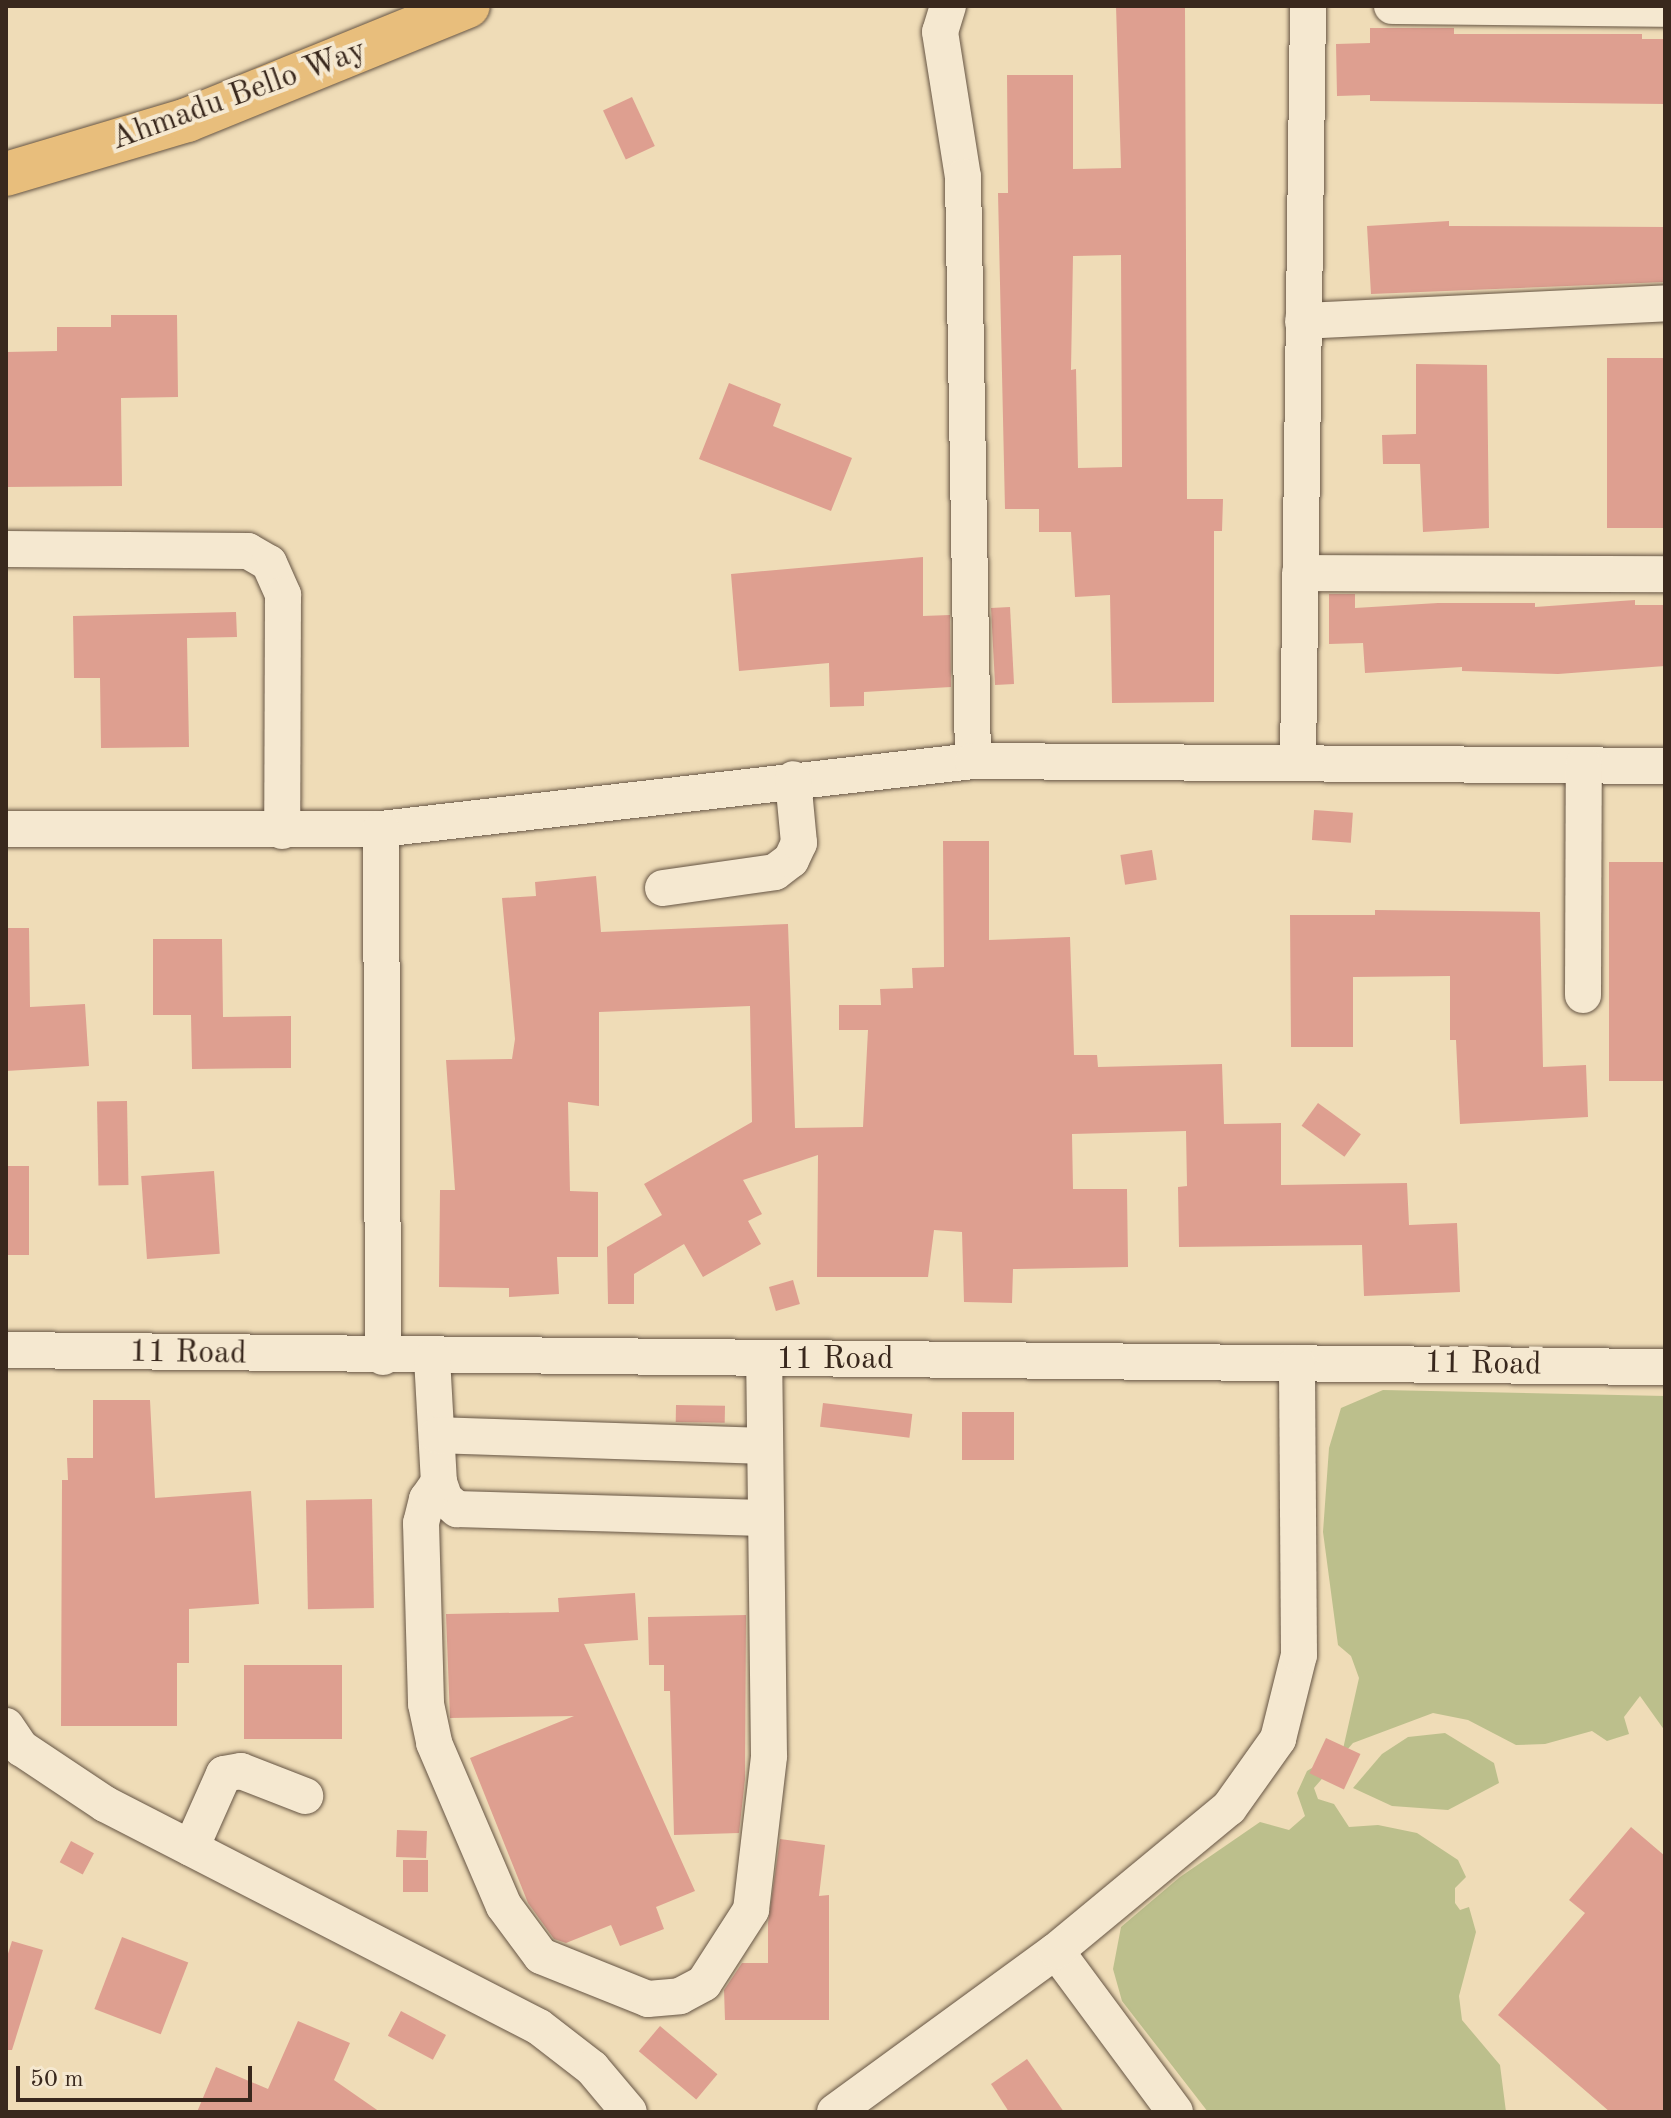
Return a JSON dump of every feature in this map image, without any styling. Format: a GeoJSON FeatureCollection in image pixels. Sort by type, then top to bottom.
{"type":"FeatureCollection","features":[{"type":"Feature","properties":{"kind":"main road","name":"Ahmadu Bello Way"},"geometry":{"type":"LineString","coordinates":[[6,174],[187,120],[468,6]]}},
{"type":"Feature","properties":{"kind":"street"},"geometry":{"type":"LineString","coordinates":[[948,6],[940,32],[963,177],[973,761]]}},
{"type":"Feature","properties":{"kind":"street"},"geometry":{"type":"LineString","coordinates":[[1298,762],[1308,6]]}},
{"type":"Feature","properties":{"kind":"street"},"geometry":{"type":"LineString","coordinates":[[1392,6],[1665,9]]}},
{"type":"Feature","properties":{"kind":"street"},"geometry":{"type":"LineString","coordinates":[[1303,321],[1665,303]]}},
{"type":"Feature","properties":{"kind":"street"},"geometry":{"type":"LineString","coordinates":[[6,549],[248,551],[269,563],[283,595],[282,831]]}},
{"type":"Feature","properties":{"kind":"street"},"geometry":{"type":"LineString","coordinates":[[1300,573],[1665,574]]}},
{"type":"Feature","properties":{"kind":"street"},"geometry":{"type":"LineString","coordinates":[[6,829],[381,829],[793,779],[973,761],[1665,766]]}},
{"type":"Feature","properties":{"kind":"street"},"geometry":{"type":"LineString","coordinates":[[1583,995],[1584,765]]}},
{"type":"Feature","properties":{"kind":"street"},"geometry":{"type":"LineString","coordinates":[[663,888],[775,872],[791,860],[799,843],[793,779]]}},
{"type":"Feature","properties":{"kind":"street"},"geometry":{"type":"LineString","coordinates":[[381,829],[383,1357]]}},
{"type":"Feature","properties":{"kind":"street","name":"11 Road"},"geometry":{"type":"LineString","coordinates":[[6,1350],[432,1358],[1665,1367]]}},
{"type":"Feature","properties":{"kind":"street"},"geometry":{"type":"LineString","coordinates":[[432,1358],[439,1482],[445,1499],[457,1509],[762,1518]]}},
{"type":"Feature","properties":{"kind":"street"},"geometry":{"type":"LineString","coordinates":[[439,1482],[427,1499],[421,1523],[426,1704],[434,1743],[504,1906],[541,1956],[648,1999],[680,1996],[704,1983],[751,1910],[769,1756],[762,1518],[764,1360]]}},
{"type":"Feature","properties":{"kind":"street"},"geometry":{"type":"LineString","coordinates":[[835,2112],[1056,1951],[1229,1808],[1278,1739],[1299,1655],[1297,1363]]}},
{"type":"Feature","properties":{"kind":"street"},"geometry":{"type":"LineString","coordinates":[[437,1435],[763,1446]]}},
{"type":"Feature","properties":{"kind":"street"},"geometry":{"type":"LineString","coordinates":[[6,1726],[21,1748],[105,1804],[539,2027],[592,2068],[629,2112]]}},
{"type":"Feature","properties":{"kind":"street"},"geometry":{"type":"LineString","coordinates":[[191,1848],[224,1774],[241,1771],[305,1796]]}},
{"type":"Feature","properties":{"kind":"street"},"geometry":{"type":"LineString","coordinates":[[1056,1951],[1175,2112]]}},
{"type":"Feature","properties":{"kind":"green space"},"geometry":{"type":"Polygon","coordinates":[[[1383,1390],[1665,1396],[1665,1731],[1640,1696],[1624,1717],[1629,1734],[1607,1741],[1592,1731],[1545,1744],[1516,1745],[1468,1720],[1433,1713],[1353,1743],[1314,1788],[1318,1799],[1334,1804],[1349,1827],[1378,1825],[1417,1833],[1458,1860],[1466,1877],[1455,1888],[1455,1903],[1460,1910],[1469,1907],[1476,1932],[1459,1996],[1462,2020],[1500,2065],[1506,2112],[1208,2112],[1122,2001],[1113,1969],[1121,1927],[1180,1877],[1260,1822],[1289,1830],[1305,1816],[1297,1793],[1307,1771],[1343,1749],[1359,1678],[1351,1656],[1338,1645],[1323,1532],[1329,1448],[1341,1408],[1383,1390]]]}},
{"type":"Feature","properties":{"kind":"green space"},"geometry":{"type":"Polygon","coordinates":[[[1445,1733],[1494,1763],[1499,1783],[1448,1810],[1392,1806],[1353,1788],[1382,1754],[1408,1737],[1445,1733]]]}},
{"type":"Feature","properties":{"kind":"building"},"geometry":{"type":"Polygon","coordinates":[[[1116,6],[1185,6],[1187,499],[1223,499],[1222,531],[1214,531],[1214,702],[1112,703],[1110,595],[1075,597],[1071,532],[1039,532],[1039,509],[1005,509],[998,193],[1008,193],[1007,75],[1073,75],[1073,169],[1121,168],[1116,6]],[[1121,255],[1073,256],[1071,370],[1076,369],[1078,468],[1122,467],[1121,255]]]}},
{"type":"Feature","properties":{"kind":"building"},"geometry":{"type":"Polygon","coordinates":[[[1370,28],[1454,28],[1454,34],[1642,34],[1642,39],[1665,39],[1665,104],[1370,101],[1370,95],[1337,96],[1336,44],[1370,43],[1370,28]]]}},
{"type":"Feature","properties":{"kind":"building"},"geometry":{"type":"Polygon","coordinates":[[[632,97],[655,146],[626,159],[603,111],[632,97]]]}},
{"type":"Feature","properties":{"kind":"building"},"geometry":{"type":"Polygon","coordinates":[[[1449,221],[1449,226],[1665,227],[1665,282],[1371,294],[1367,226],[1449,221]]]}},
{"type":"Feature","properties":{"kind":"building"},"geometry":{"type":"Polygon","coordinates":[[[111,315],[177,315],[178,397],[121,398],[122,486],[6,487],[6,352],[57,351],[57,327],[111,327],[111,315]]]}},
{"type":"Feature","properties":{"kind":"building"},"geometry":{"type":"Polygon","coordinates":[[[1607,358],[1665,358],[1665,528],[1607,528],[1607,358]]]}},
{"type":"Feature","properties":{"kind":"building"},"geometry":{"type":"Polygon","coordinates":[[[1416,364],[1487,365],[1489,528],[1423,532],[1420,464],[1383,464],[1382,435],[1416,434],[1416,364]]]}},
{"type":"Feature","properties":{"kind":"building"},"geometry":{"type":"Polygon","coordinates":[[[729,383],[781,404],[773,426],[852,458],[831,511],[699,459],[729,383]]]}},
{"type":"Feature","properties":{"kind":"building"},"geometry":{"type":"Polygon","coordinates":[[[923,557],[923,616],[950,615],[951,687],[864,692],[864,706],[830,707],[829,663],[739,671],[731,574],[923,557]]]}},
{"type":"Feature","properties":{"kind":"building"},"geometry":{"type":"Polygon","coordinates":[[[1329,594],[1355,594],[1355,608],[1438,603],[1535,603],[1535,607],[1635,600],[1635,605],[1665,605],[1665,666],[1558,674],[1462,671],[1462,667],[1365,673],[1363,643],[1329,644],[1329,594]]]}},
{"type":"Feature","properties":{"kind":"building"},"geometry":{"type":"Polygon","coordinates":[[[1010,607],[1014,684],[995,685],[991,608],[1010,607]]]}},
{"type":"Feature","properties":{"kind":"building"},"geometry":{"type":"Polygon","coordinates":[[[236,612],[237,637],[187,638],[189,747],[101,748],[100,678],[74,678],[73,616],[236,612]]]}},
{"type":"Feature","properties":{"kind":"building"},"geometry":{"type":"Polygon","coordinates":[[[1314,810],[1353,813],[1351,843],[1312,840],[1314,810]]]}},
{"type":"Feature","properties":{"kind":"building"},"geometry":{"type":"Polygon","coordinates":[[[943,841],[989,841],[989,940],[1070,937],[1074,1055],[1097,1055],[1098,1067],[1222,1064],[1224,1124],[1281,1123],[1281,1185],[1407,1183],[1409,1225],[1457,1223],[1460,1292],[1364,1296],[1362,1245],[1179,1247],[1178,1187],[1187,1186],[1186,1131],[1072,1134],[1073,1189],[1127,1189],[1128,1267],[1013,1269],[1012,1303],[964,1302],[962,1232],[934,1230],[928,1277],[817,1277],[818,1155],[743,1180],[762,1214],[748,1221],[761,1244],[703,1277],[684,1244],[634,1274],[634,1304],[608,1304],[607,1247],[662,1215],[644,1184],[752,1122],[750,1006],[599,1012],[599,1106],[568,1102],[570,1191],[598,1192],[598,1257],[557,1257],[559,1294],[509,1297],[509,1288],[439,1287],[440,1190],[455,1190],[446,1060],[512,1059],[515,1039],[502,898],[536,896],[535,882],[596,876],[601,932],[788,924],[795,1128],[863,1127],[868,1030],[839,1030],[839,1005],[881,1005],[880,989],[913,988],[912,968],[944,967],[943,841]]]}},
{"type":"Feature","properties":{"kind":"building"},"geometry":{"type":"Polygon","coordinates":[[[1152,850],[1157,880],[1125,885],[1120,855],[1152,850]]]}},
{"type":"Feature","properties":{"kind":"building"},"geometry":{"type":"Polygon","coordinates":[[[1609,862],[1665,862],[1665,1081],[1609,1081],[1609,862]]]}},
{"type":"Feature","properties":{"kind":"building"},"geometry":{"type":"Polygon","coordinates":[[[1375,910],[1540,912],[1543,1067],[1586,1065],[1588,1117],[1460,1124],[1456,1040],[1450,1040],[1450,976],[1353,977],[1353,1047],[1291,1047],[1290,915],[1375,915],[1375,910]]]}},
{"type":"Feature","properties":{"kind":"building"},"geometry":{"type":"Polygon","coordinates":[[[6,928],[29,928],[30,1007],[85,1004],[89,1066],[6,1071],[6,928]]]}},
{"type":"Feature","properties":{"kind":"building"},"geometry":{"type":"Polygon","coordinates":[[[153,939],[222,939],[223,1017],[291,1016],[291,1068],[192,1069],[191,1015],[153,1015],[153,939]]]}},
{"type":"Feature","properties":{"kind":"building"},"geometry":{"type":"Polygon","coordinates":[[[127,1101],[128,1185],[98,1186],[97,1102],[127,1101]]]}},
{"type":"Feature","properties":{"kind":"building"},"geometry":{"type":"Polygon","coordinates":[[[1318,1103],[1361,1134],[1344,1157],[1302,1126],[1318,1103]]]}},
{"type":"Feature","properties":{"kind":"building"},"geometry":{"type":"Polygon","coordinates":[[[6,1166],[29,1166],[29,1255],[6,1255],[6,1166]]]}},
{"type":"Feature","properties":{"kind":"building"},"geometry":{"type":"Polygon","coordinates":[[[214,1171],[220,1254],[147,1259],[141,1176],[214,1171]]]}},
{"type":"Feature","properties":{"kind":"building"},"geometry":{"type":"Polygon","coordinates":[[[793,1280],[800,1304],[776,1311],[769,1287],[793,1280]]]}},
{"type":"Feature","properties":{"kind":"building"},"geometry":{"type":"Polygon","coordinates":[[[93,1400],[150,1400],[155,1498],[251,1491],[259,1604],[189,1609],[189,1663],[177,1663],[177,1726],[61,1726],[62,1480],[68,1480],[67,1458],[93,1458],[93,1400]]]}},
{"type":"Feature","properties":{"kind":"building"},"geometry":{"type":"Polygon","coordinates":[[[823,1403],[912,1414],[909,1438],[820,1427],[823,1403]]]}},
{"type":"Feature","properties":{"kind":"building"},"geometry":{"type":"Polygon","coordinates":[[[676,1405],[725,1406],[725,1423],[676,1422],[676,1405]]]}},
{"type":"Feature","properties":{"kind":"building"},"geometry":{"type":"Polygon","coordinates":[[[962,1412],[1014,1412],[1014,1460],[962,1460],[962,1412]]]}},
{"type":"Feature","properties":{"kind":"building"},"geometry":{"type":"Polygon","coordinates":[[[372,1499],[374,1608],[308,1609],[306,1500],[372,1499]]]}},
{"type":"Feature","properties":{"kind":"building"},"geometry":{"type":"Polygon","coordinates":[[[635,1593],[638,1640],[584,1644],[695,1891],[656,1907],[664,1929],[620,1946],[611,1925],[566,1943],[554,1939],[528,1903],[470,1758],[574,1716],[450,1718],[446,1614],[559,1612],[558,1598],[635,1593]]]}},
{"type":"Feature","properties":{"kind":"building"},"geometry":{"type":"Polygon","coordinates":[[[746,1615],[745,1779],[739,1833],[674,1835],[670,1691],[664,1691],[664,1665],[649,1665],[648,1617],[746,1615]]]}},
{"type":"Feature","properties":{"kind":"building"},"geometry":{"type":"Polygon","coordinates":[[[244,1665],[342,1665],[342,1739],[244,1739],[244,1665]]]}},
{"type":"Feature","properties":{"kind":"building"},"geometry":{"type":"Polygon","coordinates":[[[1326,1738],[1360,1754],[1344,1789],[1310,1773],[1326,1738]]]}},
{"type":"Feature","properties":{"kind":"building"},"geometry":{"type":"Polygon","coordinates":[[[1631,1827],[1665,1856],[1665,2112],[1610,2112],[1498,2015],[1585,1913],[1569,1900],[1631,1827]]]}},
{"type":"Feature","properties":{"kind":"building"},"geometry":{"type":"Polygon","coordinates":[[[397,1830],[427,1831],[426,1858],[396,1857],[397,1830]]]}},
{"type":"Feature","properties":{"kind":"building"},"geometry":{"type":"Polygon","coordinates":[[[780,1839],[825,1845],[819,1896],[829,1895],[829,2020],[725,2020],[724,1990],[742,1963],[768,1963],[768,1923],[780,1839]]]}},
{"type":"Feature","properties":{"kind":"building"},"geometry":{"type":"Polygon","coordinates":[[[71,1841],[94,1853],[83,1874],[60,1862],[71,1841]]]}},
{"type":"Feature","properties":{"kind":"building"},"geometry":{"type":"Polygon","coordinates":[[[403,1860],[428,1860],[428,1892],[403,1892],[403,1860]]]}},
{"type":"Feature","properties":{"kind":"building"},"geometry":{"type":"Polygon","coordinates":[[[122,1937],[188,1962],[161,2034],[94,2009],[122,1937]]]}},
{"type":"Feature","properties":{"kind":"building"},"geometry":{"type":"Polygon","coordinates":[[[12,1941],[43,1950],[12,2050],[6,2050],[6,1960],[12,1941]]]}},
{"type":"Feature","properties":{"kind":"building"},"geometry":{"type":"Polygon","coordinates":[[[401,2011],[446,2035],[433,2060],[388,2036],[401,2011]]]}},
{"type":"Feature","properties":{"kind":"building"},"geometry":{"type":"Polygon","coordinates":[[[298,2021],[350,2043],[334,2080],[380,2112],[197,2112],[216,2067],[268,2089],[298,2021]]]}},
{"type":"Feature","properties":{"kind":"building"},"geometry":{"type":"Polygon","coordinates":[[[660,2026],[717,2074],[696,2099],[639,2051],[660,2026]]]}},
{"type":"Feature","properties":{"kind":"building"},"geometry":{"type":"Polygon","coordinates":[[[1027,2059],[1064,2112],[1009,2112],[991,2084],[1027,2059]]]}}]}
